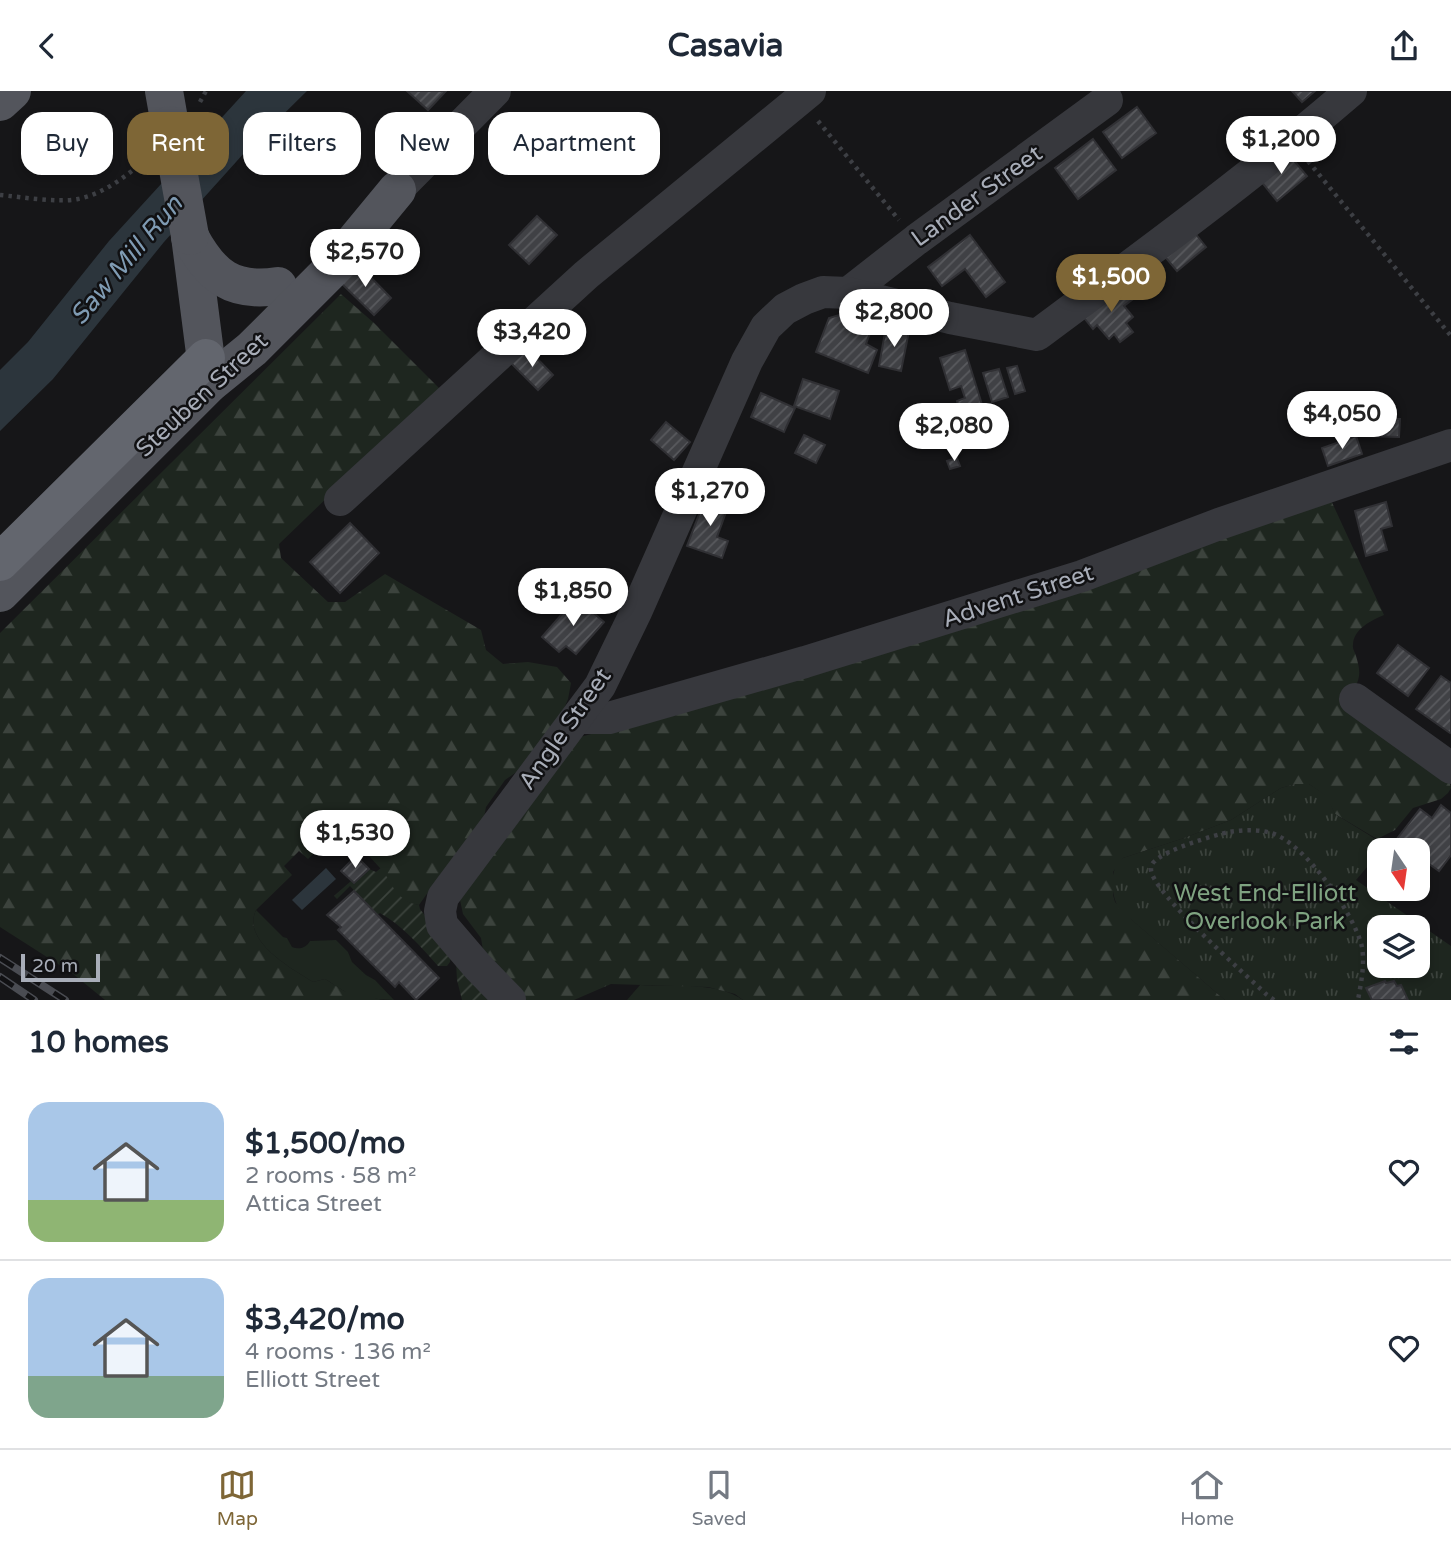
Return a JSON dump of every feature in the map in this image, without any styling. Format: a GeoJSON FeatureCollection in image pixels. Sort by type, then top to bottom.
{"type":"FeatureCollection","features":[{"type":"Feature","properties":{"kind":"highway"},"geometry":{"type":"LineString","coordinates":[[0,562],[207,371]]}},
{"type":"Feature","properties":{"kind":"main road"},"geometry":{"type":"LineString","coordinates":[[0,102],[12,91]]}},
{"type":"Feature","properties":{"kind":"main road"},"geometry":{"type":"LineString","coordinates":[[179,175],[207,371]]}},
{"type":"Feature","properties":{"kind":"main road","name":"Steuben Street"},"geometry":{"type":"LineString","coordinates":[[0,593],[207,371],[278,286],[312,252],[397,190]]}},
{"type":"Feature","properties":{"kind":"main road","name":"Steuben Street"},"geometry":{"type":"LineString","coordinates":[[207,371],[252,349],[331,270],[397,190]]}},
{"type":"Feature","properties":{"kind":"main road"},"geometry":{"type":"LineString","coordinates":[[190,236],[207,265],[226,280],[253,288],[278,286]]}},
{"type":"Feature","properties":{"kind":"street","name":"Steuben Street"},"geometry":{"type":"LineString","coordinates":[[397,190],[495,91]]}},
{"type":"Feature","properties":{"kind":"street"},"geometry":{"type":"LineString","coordinates":[[1292,142],[1351,91]]}},
{"type":"Feature","properties":{"kind":"street"},"geometry":{"type":"LineString","coordinates":[[340,500],[586,275],[805,95]]}},
{"type":"Feature","properties":{"kind":"street","name":"Lander Street"},"geometry":{"type":"LineString","coordinates":[[848,293],[1107,100]]}},
{"type":"Feature","properties":{"kind":"street","name":"Angle Street"},"geometry":{"type":"LineString","coordinates":[[510,1000],[442,925],[440,911],[443,897],[600,686],[747,361],[766,327],[785,309],[823,292],[848,293],[950,318],[1037,335],[1292,142]]}},
{"type":"Feature","properties":{"kind":"street","name":"Advent Street"},"geometry":{"type":"LineString","coordinates":[[577,718],[609,718],[805,662],[1082,576],[1219,524],[1451,445]]}},
{"type":"Feature","properties":{"kind":"street"},"geometry":{"type":"LineString","coordinates":[[1354,699],[1451,768]]}},
{"type":"Feature","properties":{"kind":"path"},"geometry":{"type":"LineString","coordinates":[[180,112],[206,91]]}},
{"type":"Feature","properties":{"kind":"path"},"geometry":{"type":"LineString","coordinates":[[805,95],[916,240]]}},
{"type":"Feature","properties":{"kind":"path"},"geometry":{"type":"LineString","coordinates":[[1292,142],[1451,336]]}},
{"type":"Feature","properties":{"kind":"path"},"geometry":{"type":"LineString","coordinates":[[0,195],[78,199],[113,184],[127,168]]}},
{"type":"Feature","properties":{"kind":"path"},"geometry":{"type":"LineString","coordinates":[[1275,1000],[1205,936],[1161,890],[1151,871],[1157,858],[1178,848],[1226,833],[1251,830],[1273,833],[1289,842],[1322,877],[1352,922],[1362,946],[1363,963],[1358,1000]]}},
{"type":"Feature","properties":{"kind":"green space"},"geometry":{"type":"Polygon","coordinates":[[[341,294],[440,389],[279,544],[281,558],[328,602],[345,602],[385,574],[481,630],[486,650],[503,664],[528,662],[557,667],[571,683],[568,699],[558,723],[528,764],[505,780],[486,807],[482,828],[419,905],[399,896],[380,868],[341,827],[308,859],[299,851],[284,866],[292,875],[256,910],[253,921],[256,933],[262,943],[282,962],[313,982],[325,979],[344,991],[383,1000],[105,1000],[72,973],[0,927],[0,633],[341,294]]]}},
{"type":"Feature","properties":{"kind":"green space"},"geometry":{"type":"Polygon","coordinates":[[[1329,496],[1384,615],[1364,626],[1354,639],[1353,648],[1359,672],[1355,688],[1449,780],[1451,788],[1441,799],[1413,808],[1395,830],[1375,838],[1335,814],[1326,796],[1309,784],[1295,784],[1281,788],[1231,820],[1123,858],[1113,872],[1115,902],[1132,920],[1225,1000],[743,1000],[735,994],[708,987],[611,984],[574,1000],[520,1000],[483,950],[481,938],[463,914],[460,900],[570,740],[888,650],[1329,496]]]}},
{"type":"Feature","properties":{"kind":"green space","name":"West End-Elliott Overlook Park"},"geometry":{"type":"Polygon","coordinates":[[[1295,784],[1309,784],[1327,796],[1335,814],[1374,838],[1367,838],[1367,867],[1356,880],[1367,888],[1367,901],[1386,901],[1406,915],[1367,915],[1367,978],[1430,978],[1430,931],[1451,946],[1451,1000],[1225,1000],[1119,909],[1112,882],[1115,869],[1123,858],[1231,820],[1281,788],[1295,784]]]}},
{"type":"Feature","properties":{"kind":"green space"},"geometry":{"type":"Polygon","coordinates":[[[381,868],[400,896],[419,905],[452,951],[447,966],[438,966],[404,930],[380,913],[377,915],[350,886],[337,899],[334,896],[369,869],[376,872],[381,868]]]}},
{"type":"Feature","properties":{"kind":"green space"},"geometry":{"type":"Polygon","coordinates":[[[256,910],[287,938],[292,947],[302,948],[310,941],[336,940],[348,952],[352,962],[394,1000],[351,994],[325,979],[313,982],[293,970],[262,943],[253,921],[256,910]]]}},
{"type":"Feature","properties":{"kind":"green space"},"geometry":{"type":"Polygon","coordinates":[[[456,961],[501,1000],[462,1000],[456,961]]]}},
{"type":"Feature","properties":{"kind":"green space"},"geometry":{"type":"Polygon","coordinates":[[[640,985],[707,987],[743,1000],[627,1000],[640,985]]]}},
{"type":"Feature","properties":{"kind":"water"},"geometry":{"type":"Polygon","coordinates":[[[246,91],[307,91],[286,112],[243,112],[243,154],[229,170],[229,112],[227,112],[246,91]]]}},
{"type":"Feature","properties":{"kind":"water","name":"Saw Mill Run"},"geometry":{"type":"Polygon","coordinates":[[[169,175],[224,175],[164,242],[53,379],[0,431],[0,370],[28,342],[109,241],[169,175]]]}},
{"type":"Feature","properties":{"kind":"water"},"geometry":{"type":"Polygon","coordinates":[[[326,868],[336,879],[302,910],[292,900],[326,868]]]}},
{"type":"Feature","properties":{"kind":"building"},"geometry":{"type":"Polygon","coordinates":[[[407,91],[446,91],[428,110],[407,91]]]}},
{"type":"Feature","properties":{"kind":"building"},"geometry":{"type":"Polygon","coordinates":[[[1292,91],[1315,91],[1302,102],[1292,91]]]}},
{"type":"Feature","properties":{"kind":"building"},"geometry":{"type":"Polygon","coordinates":[[[1137,107],[1156,133],[1122,158],[1103,132],[1137,107]]]}},
{"type":"Feature","properties":{"kind":"building"},"geometry":{"type":"Polygon","coordinates":[[[1093,139],[1116,170],[1078,199],[1055,168],[1093,139]]]}},
{"type":"Feature","properties":{"kind":"building"},"geometry":{"type":"Polygon","coordinates":[[[1286,151],[1307,176],[1277,201],[1256,175],[1286,151]]]}},
{"type":"Feature","properties":{"kind":"building"},"geometry":{"type":"Polygon","coordinates":[[[537,216],[557,235],[529,264],[509,245],[537,216]]]}},
{"type":"Feature","properties":{"kind":"building"},"geometry":{"type":"Polygon","coordinates":[[[1191,228],[1206,247],[1177,271],[1161,252],[1191,228]]]}},
{"type":"Feature","properties":{"kind":"building"},"geometry":{"type":"Polygon","coordinates":[[[970,235],[1005,282],[986,297],[965,269],[942,286],[928,267],[970,235]]]}},
{"type":"Feature","properties":{"kind":"building"},"geometry":{"type":"Polygon","coordinates":[[[357,263],[391,298],[374,315],[339,281],[357,263]]]}},
{"type":"Feature","properties":{"kind":"building"},"geometry":{"type":"Polygon","coordinates":[[[1120,283],[1133,299],[1124,306],[1133,317],[1126,323],[1133,332],[1120,342],[1114,334],[1109,339],[1097,325],[1093,329],[1081,314],[1120,283]]]}},
{"type":"Feature","properties":{"kind":"building"},"geometry":{"type":"Polygon","coordinates":[[[846,313],[873,325],[866,344],[877,350],[868,373],[816,352],[829,318],[846,313]]]}},
{"type":"Feature","properties":{"kind":"building"},"geometry":{"type":"Polygon","coordinates":[[[886,327],[909,331],[901,371],[879,366],[886,327]]]}},
{"type":"Feature","properties":{"kind":"building"},"geometry":{"type":"Polygon","coordinates":[[[527,348],[553,375],[538,390],[511,363],[527,348]]]}},
{"type":"Feature","properties":{"kind":"building"},"geometry":{"type":"Polygon","coordinates":[[[965,350],[984,411],[962,418],[957,401],[965,398],[961,386],[950,390],[940,358],[965,350]]]}},
{"type":"Feature","properties":{"kind":"building"},"geometry":{"type":"Polygon","coordinates":[[[1017,366],[1025,391],[1015,394],[1007,368],[1017,366]]]}},
{"type":"Feature","properties":{"kind":"building"},"geometry":{"type":"Polygon","coordinates":[[[999,369],[1008,397],[992,402],[983,373],[999,369]]]}},
{"type":"Feature","properties":{"kind":"building"},"geometry":{"type":"Polygon","coordinates":[[[803,379],[839,391],[830,419],[794,406],[803,379]]]}},
{"type":"Feature","properties":{"kind":"building"},"geometry":{"type":"Polygon","coordinates":[[[761,393],[795,408],[784,432],[751,417],[761,393]]]}},
{"type":"Feature","properties":{"kind":"building"},"geometry":{"type":"Polygon","coordinates":[[[1364,418],[1400,419],[1399,437],[1363,436],[1364,418]]]}},
{"type":"Feature","properties":{"kind":"building"},"geometry":{"type":"Polygon","coordinates":[[[666,422],[690,442],[674,460],[651,440],[666,422]]]}},
{"type":"Feature","properties":{"kind":"building"},"geometry":{"type":"Polygon","coordinates":[[[987,427],[992,444],[983,447],[978,430],[987,427]]]}},
{"type":"Feature","properties":{"kind":"building"},"geometry":{"type":"Polygon","coordinates":[[[804,435],[825,445],[816,463],[795,453],[804,435]]]}},
{"type":"Feature","properties":{"kind":"building"},"geometry":{"type":"Polygon","coordinates":[[[1356,436],[1362,454],[1328,466],[1322,448],[1356,436]]]}},
{"type":"Feature","properties":{"kind":"building"},"geometry":{"type":"Polygon","coordinates":[[[957,458],[960,466],[950,469],[947,461],[957,458]]]}},
{"type":"Feature","properties":{"kind":"building"},"geometry":{"type":"Polygon","coordinates":[[[706,496],[729,504],[717,537],[728,541],[722,558],[687,546],[706,496]]]}},
{"type":"Feature","properties":{"kind":"building"},"geometry":{"type":"Polygon","coordinates":[[[1386,502],[1392,526],[1381,529],[1387,550],[1366,556],[1355,511],[1386,502]]]}},
{"type":"Feature","properties":{"kind":"building"},"geometry":{"type":"Polygon","coordinates":[[[350,523],[379,553],[340,593],[310,562],[350,523]]]}},
{"type":"Feature","properties":{"kind":"building"},"geometry":{"type":"Polygon","coordinates":[[[576,598],[604,622],[576,654],[566,646],[559,652],[542,637],[576,598]]]}},
{"type":"Feature","properties":{"kind":"building"},"geometry":{"type":"Polygon","coordinates":[[[1398,645],[1429,668],[1408,696],[1377,673],[1398,645]]]}},
{"type":"Feature","properties":{"kind":"building"},"geometry":{"type":"Polygon","coordinates":[[[1441,676],[1451,683],[1450,733],[1416,709],[1441,676]]]}},
{"type":"Feature","properties":{"kind":"building"},"geometry":{"type":"Polygon","coordinates":[[[1441,805],[1451,813],[1451,855],[1439,871],[1430,865],[1430,838],[1398,838],[1420,809],[1432,818],[1441,805]]]}},
{"type":"Feature","properties":{"kind":"building"},"geometry":{"type":"Polygon","coordinates":[[[356,856],[369,869],[354,883],[341,871],[356,856]]]}},
{"type":"Feature","properties":{"kind":"building"},"geometry":{"type":"Polygon","coordinates":[[[354,891],[439,978],[416,1000],[399,982],[395,987],[338,930],[341,927],[327,915],[354,891]]]}},
{"type":"Feature","properties":{"kind":"building"},"geometry":{"type":"Polygon","coordinates":[[[1385,981],[1394,981],[1397,986],[1401,985],[1408,1000],[1372,1000],[1366,988],[1385,981]]]}},
{"type":"Feature","properties":{"kind":"railway"},"geometry":{"type":"LineString","coordinates":[[0,958],[65,1000]]}},
{"type":"Feature","properties":{"kind":"railway"},"geometry":{"type":"LineString","coordinates":[[0,977],[34,1000]]}}]}
